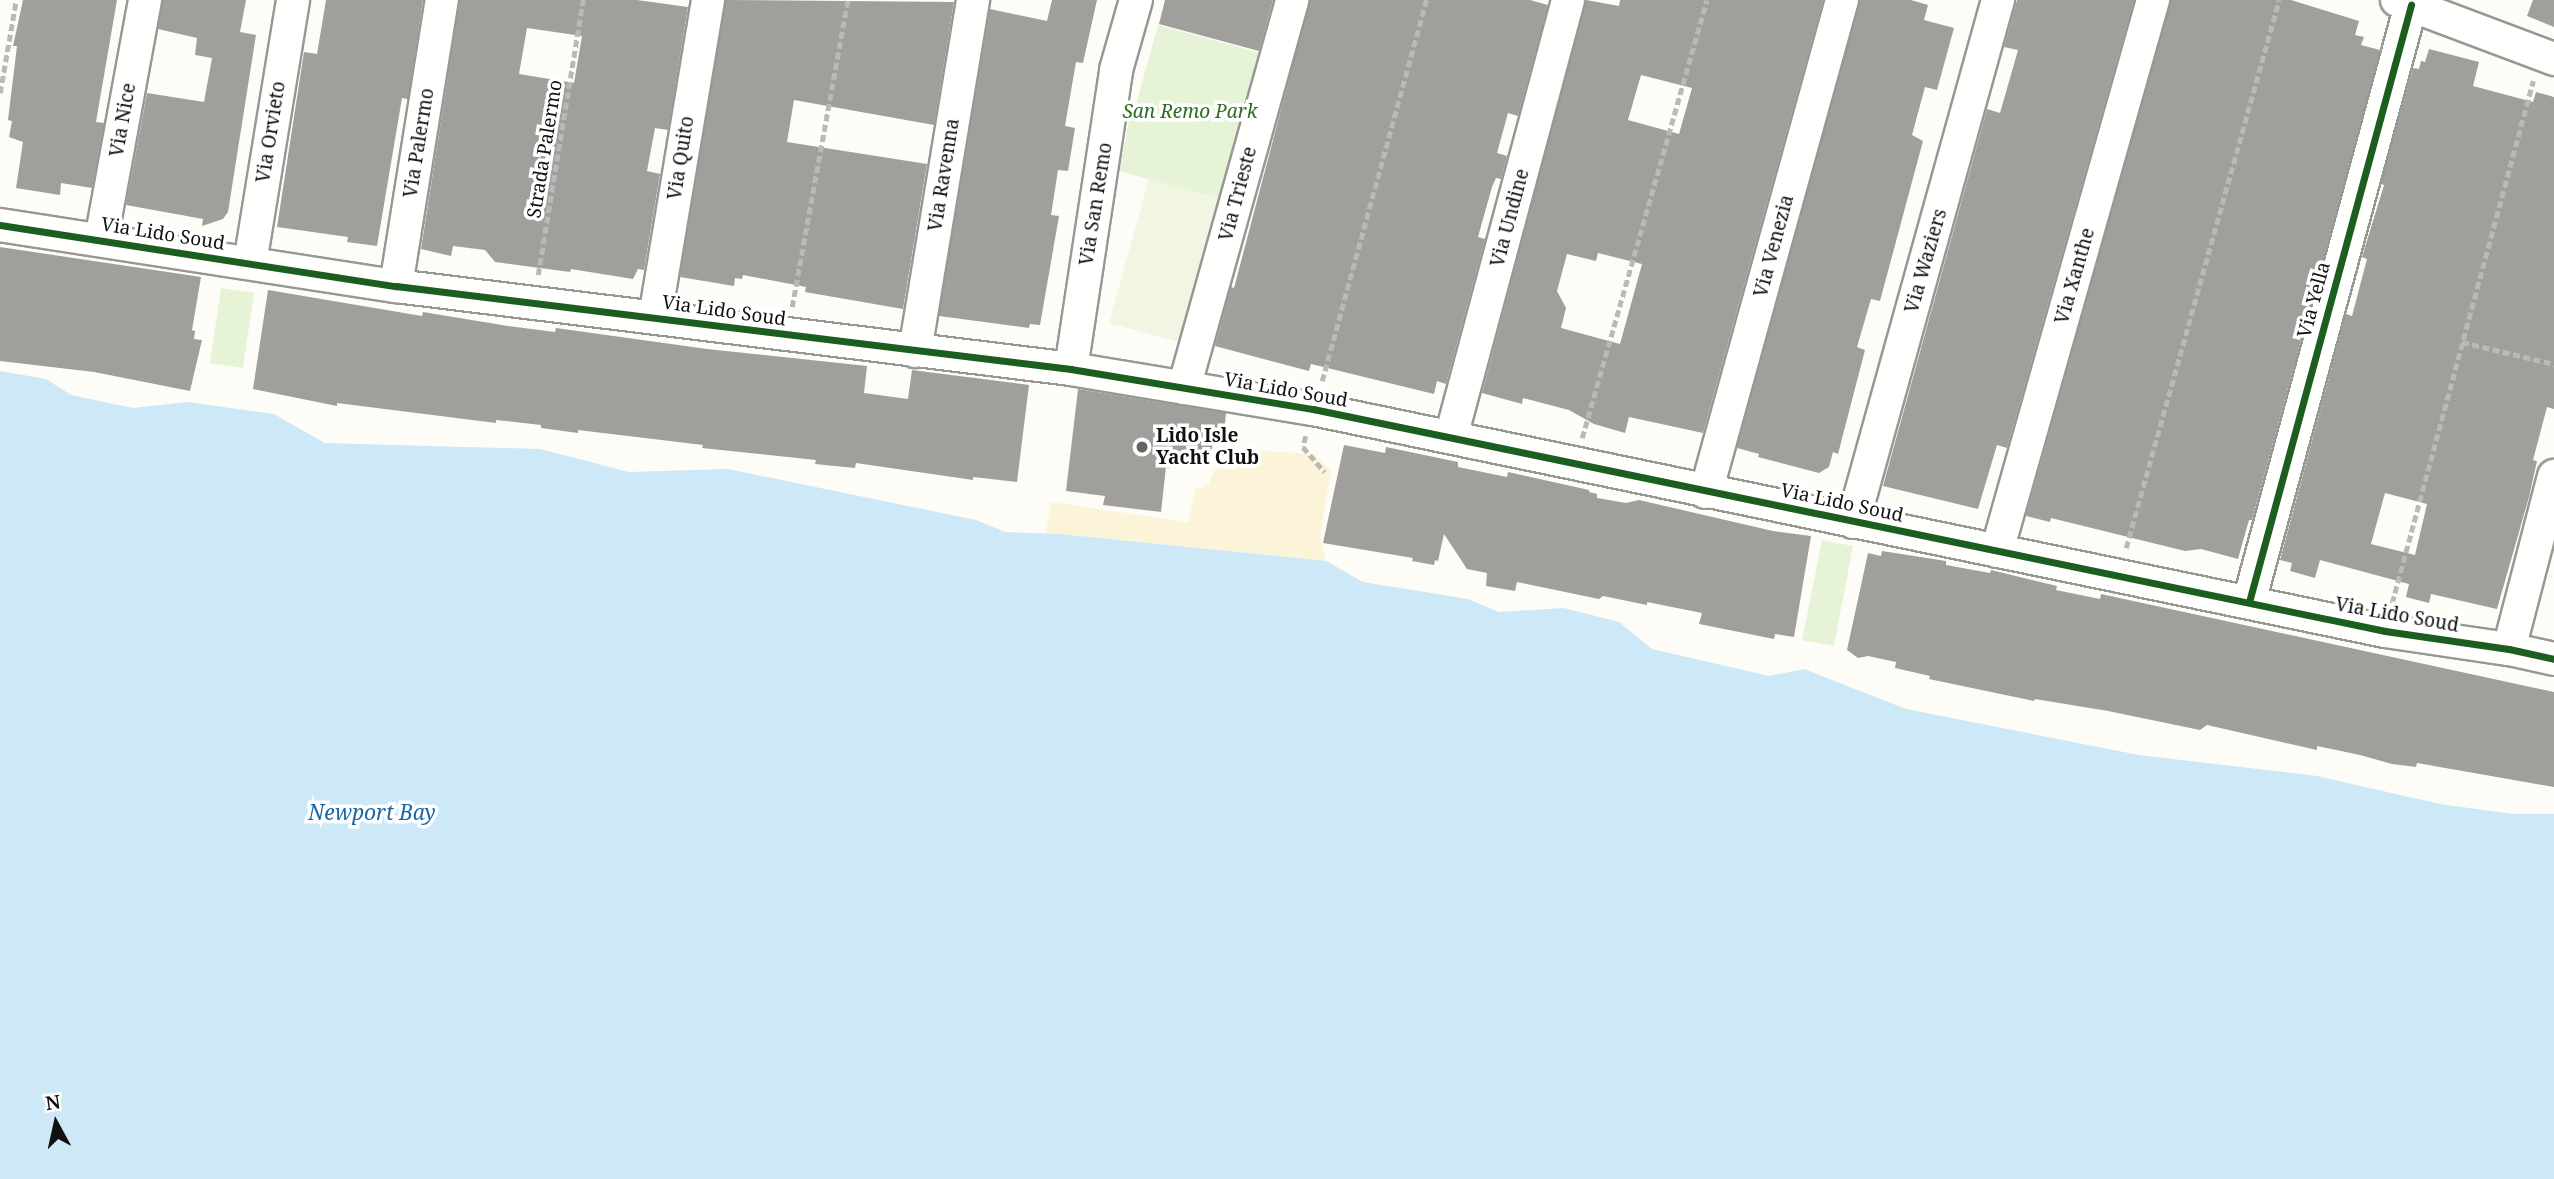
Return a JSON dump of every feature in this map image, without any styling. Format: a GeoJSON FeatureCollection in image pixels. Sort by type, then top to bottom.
{"type":"FeatureCollection","features":[{"type":"Feature","properties":{"kind":"street","name":"Via Nice"},"geometry":{"type":"LineString","coordinates":[[101,240],[145,0]]}},
{"type":"Feature","properties":{"kind":"street","name":"Via Orvieto"},"geometry":{"type":"LineString","coordinates":[[250,263],[293,0]]}},
{"type":"Feature","properties":{"kind":"street","name":"Via Palermo"},"geometry":{"type":"LineString","coordinates":[[396,286],[442,0]]}},
{"type":"Feature","properties":{"kind":"street","name":"Via Quito"},"geometry":{"type":"LineString","coordinates":[[655,317],[708,0]]}},
{"type":"Feature","properties":{"kind":"street","name":"Via Ravenna"},"geometry":{"type":"LineString","coordinates":[[915,351],[973,0]]}},
{"type":"Feature","properties":{"kind":"street","name":"Via San Remo"},"geometry":{"type":"LineString","coordinates":[[1070,369],[1116,71],[1136,0]]}},
{"type":"Feature","properties":{"kind":"street","name":"Via Trieste"},"geometry":{"type":"LineString","coordinates":[[1184,388],[1292,0]]}},
{"type":"Feature","properties":{"kind":"street","name":"Via Undine"},"geometry":{"type":"LineString","coordinates":[[1451,437],[1568,0]]}},
{"type":"Feature","properties":{"kind":"street","name":"Via Venezia"},"geometry":{"type":"LineString","coordinates":[[1706,492],[1842,0]]}},
{"type":"Feature","properties":{"kind":"street","name":"Via Waziers"},"geometry":{"type":"LineString","coordinates":[[1853,522],[1998,0]]}},
{"type":"Feature","properties":{"kind":"street","name":"Via Xanthe"},"geometry":{"type":"LineString","coordinates":[[1997,551],[2153,0]]}},
{"type":"Feature","properties":{"kind":"street"},"geometry":{"type":"LineString","coordinates":[[2404,3],[2547,57]]}},
{"type":"Feature","properties":{"kind":"street","name":"Via Yella"},"geometry":{"type":"LineString","coordinates":[[2249,603],[2404,3]]}},
{"type":"Feature","properties":{"kind":"street","name":"Via Lido Soud"},"geometry":{"type":"LineString","coordinates":[[0,225],[396,286],[1070,369],[1314,409],[2385,631],[2509,649],[2554,659]]}},
{"type":"Feature","properties":{"kind":"street"},"geometry":{"type":"LineString","coordinates":[[2509,649],[2552,492]]}},
{"type":"Feature","properties":{"kind":"path"},"geometry":{"type":"LineString","coordinates":[[0,93],[16,0]]}},
{"type":"Feature","properties":{"kind":"path"},"geometry":{"type":"LineString","coordinates":[[786,335],[848,0]]}},
{"type":"Feature","properties":{"kind":"path"},"geometry":{"type":"LineString","coordinates":[[1325,472],[1303,447],[1426,0]]}},
{"type":"Feature","properties":{"kind":"path"},"geometry":{"type":"LineString","coordinates":[[1575,463],[1707,0]]}},
{"type":"Feature","properties":{"kind":"path"},"geometry":{"type":"LineString","coordinates":[[2118,577],[2279,0]]}},
{"type":"Feature","properties":{"kind":"path"},"geometry":{"type":"LineString","coordinates":[[2385,631],[2462,342],[2547,57]]}},
{"type":"Feature","properties":{"kind":"path"},"geometry":{"type":"LineString","coordinates":[[2462,342],[2554,364]]}},
{"type":"Feature","properties":{"kind":"green space","name":"San Remo Park"},"geometry":{"type":"Polygon","coordinates":[[[1158,25],[1261,53],[1224,200],[1119,171],[1131,112],[1134,112],[1158,25]]]}},
{"type":"Feature","properties":{"kind":"green space"},"geometry":{"type":"Polygon","coordinates":[[[1149,179],[1222,198],[1183,343],[1109,323],[1149,179]]]}},
{"type":"Feature","properties":{"kind":"green space"},"geometry":{"type":"Polygon","coordinates":[[[221,288],[254,293],[243,368],[210,363],[221,288]]]}},
{"type":"Feature","properties":{"kind":"green space"},"geometry":{"type":"Polygon","coordinates":[[[1822,540],[1853,546],[1834,646],[1802,640],[1822,540]]]}},
{"type":"Feature","properties":{"kind":"sand"},"geometry":{"type":"Polygon","coordinates":[[[1249,450],[1314,454],[1331,471],[1320,537],[1326,561],[1046,533],[1051,502],[1188,522],[1196,487],[1202,488],[1209,483],[1213,472],[1220,468],[1234,470],[1243,464],[1249,450]]]}},
{"type":"Feature","properties":{"kind":"water","name":"Newport Bay"},"geometry":{"type":"Polygon","coordinates":[[[0,371],[46,379],[71,395],[133,408],[187,402],[274,414],[325,443],[540,449],[629,472],[728,469],[976,520],[1005,532],[1059,534],[1326,561],[1363,582],[1468,599],[1499,612],[1564,608],[1619,622],[1652,649],[1769,676],[1804,669],[1906,709],[2139,755],[2317,776],[2440,804],[2513,814],[2554,814],[2554,1179],[0,1179],[0,371]]]}},
{"type":"Feature","properties":{"kind":"building"},"geometry":{"type":"Polygon","coordinates":[[[23,0],[117,0],[96,122],[104,123],[92,188],[61,183],[60,195],[16,188],[23,142],[9,137],[12,121],[8,120],[17,46],[13,46],[23,0]]]}},
{"type":"Feature","properties":{"kind":"building"},"geometry":{"type":"Polygon","coordinates":[[[163,0],[246,0],[240,32],[256,35],[228,212],[223,219],[202,226],[203,219],[126,205],[147,93],[204,102],[212,58],[195,55],[197,38],[158,29],[163,0]]]}},
{"type":"Feature","properties":{"kind":"building"},"geometry":{"type":"Polygon","coordinates":[[[326,0],[423,0],[408,99],[402,98],[377,246],[347,242],[348,237],[277,227],[304,52],[317,54],[326,0]]]}},
{"type":"Feature","properties":{"kind":"building"},"geometry":{"type":"Polygon","coordinates":[[[460,0],[637,0],[688,7],[668,130],[655,128],[647,171],[660,174],[644,270],[638,269],[633,279],[571,269],[570,272],[495,262],[485,250],[453,246],[451,256],[421,249],[460,0]],[[527,28],[519,74],[574,83],[582,36],[527,28]]]}},
{"type":"Feature","properties":{"kind":"building"},"geometry":{"type":"Polygon","coordinates":[[[726,0],[954,2],[934,125],[794,100],[787,142],[927,164],[903,309],[805,292],[806,287],[743,275],[742,279],[735,278],[734,286],[680,277],[726,0]]]}},
{"type":"Feature","properties":{"kind":"building"},"geometry":{"type":"Polygon","coordinates":[[[1052,0],[1097,0],[1083,63],[1076,62],[1065,126],[1075,128],[1068,171],[1058,170],[1051,215],[1059,216],[1040,325],[1030,324],[1029,328],[939,316],[990,9],[1047,21],[1052,0]]]}},
{"type":"Feature","properties":{"kind":"building"},"geometry":{"type":"Polygon","coordinates":[[[1165,0],[1273,0],[1259,51],[1159,24],[1165,0]]]}},
{"type":"Feature","properties":{"kind":"building"},"geometry":{"type":"Polygon","coordinates":[[[1310,0],[1530,0],[1548,5],[1518,116],[1508,113],[1497,153],[1507,156],[1501,179],[1496,178],[1492,187],[1478,237],[1485,239],[1446,384],[1437,381],[1434,394],[1311,364],[1309,371],[1215,346],[1231,287],[1234,288],[1310,0]]]}},
{"type":"Feature","properties":{"kind":"building"},"geometry":{"type":"Polygon","coordinates":[[[1586,0],[1619,6],[1620,0],[1823,0],[1703,433],[1629,417],[1625,433],[1594,424],[1569,410],[1523,398],[1522,404],[1482,393],[1586,0]],[[1641,75],[1628,120],[1679,134],[1692,88],[1641,75]],[[1598,253],[1596,261],[1567,254],[1557,291],[1566,308],[1561,328],[1620,344],[1642,264],[1598,253]]]}},
{"type":"Feature","properties":{"kind":"building"},"geometry":{"type":"Polygon","coordinates":[[[1860,0],[1911,0],[1928,5],[1924,20],[1954,28],[1937,90],[1925,87],[1912,135],[1923,141],[1880,301],[1871,299],[1857,347],[1865,350],[1838,454],[1833,452],[1829,467],[1819,473],[1758,457],[1759,454],[1737,448],[1860,0]]]}},
{"type":"Feature","properties":{"kind":"building"},"geometry":{"type":"Polygon","coordinates":[[[2017,0],[2134,0],[2007,448],[1997,445],[1978,509],[1883,486],[1987,109],[2000,113],[2018,50],[2004,47],[2017,0]]]}},
{"type":"Feature","properties":{"kind":"building"},"geometry":{"type":"Polygon","coordinates":[[[2171,0],[2291,0],[2359,21],[2355,35],[2364,37],[2361,45],[2380,50],[2252,520],[2249,520],[2238,559],[2201,549],[2185,551],[2051,518],[2050,522],[2026,516],[2171,0]]]}},
{"type":"Feature","properties":{"kind":"building"},"geometry":{"type":"Polygon","coordinates":[[[2533,0],[2554,0],[2554,27],[2527,16],[2533,0]]]}},
{"type":"Feature","properties":{"kind":"building"},"geometry":{"type":"Polygon","coordinates":[[[2429,49],[2479,62],[2473,86],[2533,102],[2536,92],[2554,97],[2554,409],[2547,407],[2533,460],[2537,461],[2529,497],[2497,609],[2431,594],[2429,603],[2406,597],[2409,584],[2320,560],[2315,578],[2290,571],[2292,563],[2280,560],[2346,314],[2352,316],[2367,259],[2362,257],[2384,185],[2381,184],[2413,68],[2419,69],[2421,61],[2425,62],[2429,49]],[[2385,493],[2371,544],[2415,555],[2427,504],[2385,493]]]}},
{"type":"Feature","properties":{"kind":"building"},"geometry":{"type":"Polygon","coordinates":[[[0,247],[201,277],[192,330],[195,331],[194,339],[202,340],[190,391],[94,372],[0,361],[0,247]]]}},
{"type":"Feature","properties":{"kind":"building"},"geometry":{"type":"Polygon","coordinates":[[[268,290],[422,316],[423,312],[555,332],[556,328],[707,349],[867,366],[864,393],[908,399],[912,370],[1029,385],[1017,482],[973,477],[973,480],[856,463],[855,468],[815,464],[816,460],[702,448],[703,445],[578,430],[578,433],[541,428],[541,425],[496,420],[496,423],[337,403],[337,406],[253,389],[268,290]]]}},
{"type":"Feature","properties":{"kind":"building","name":"Lido Isle Yacht Club"},"geometry":{"type":"Polygon","coordinates":[[[1078,389],[1226,413],[1224,433],[1214,432],[1210,462],[1200,461],[1199,465],[1171,461],[1170,468],[1166,467],[1161,512],[1103,505],[1105,496],[1066,491],[1078,389]]]}},
{"type":"Feature","properties":{"kind":"building"},"geometry":{"type":"Polygon","coordinates":[[[1344,445],[1385,453],[1386,447],[1458,462],[1458,467],[1507,477],[1508,472],[1589,490],[1597,494],[1597,498],[1626,503],[1639,500],[1773,531],[1811,536],[1794,637],[1775,634],[1774,639],[1699,624],[1702,613],[1647,602],[1647,605],[1603,596],[1599,599],[1517,582],[1515,591],[1486,586],[1487,573],[1467,569],[1444,534],[1438,561],[1435,560],[1434,565],[1412,561],[1413,558],[1323,543],[1344,445]]]}},
{"type":"Feature","properties":{"kind":"building"},"geometry":{"type":"Polygon","coordinates":[[[1882,551],[1946,561],[1946,565],[1990,573],[1991,570],[2057,586],[2056,590],[2100,599],[2101,594],[2554,692],[2554,787],[2417,763],[2416,767],[2392,764],[2360,755],[2317,746],[2317,750],[2207,725],[2200,730],[2108,711],[2035,699],[2034,701],[1929,679],[1930,676],[1895,668],[1896,662],[1868,656],[1858,658],[1847,650],[1868,553],[1881,556],[1882,551]]]}},
{"type":"Feature","properties":{"kind":"cycle path"},"geometry":{"type":"LineString","coordinates":[[2249,602],[2411,5]]}},
{"type":"Feature","properties":{"kind":"cycle path"},"geometry":{"type":"LineString","coordinates":[[0,225],[396,286],[1071,369],[1313,409],[2385,631],[2509,649],[2554,659]]}},
{"type":"Feature","properties":{"kind":"place","name":"Lido Isle Yacht Club"},"geometry":{"type":"Point","coordinates":[1142,447]}}]}
